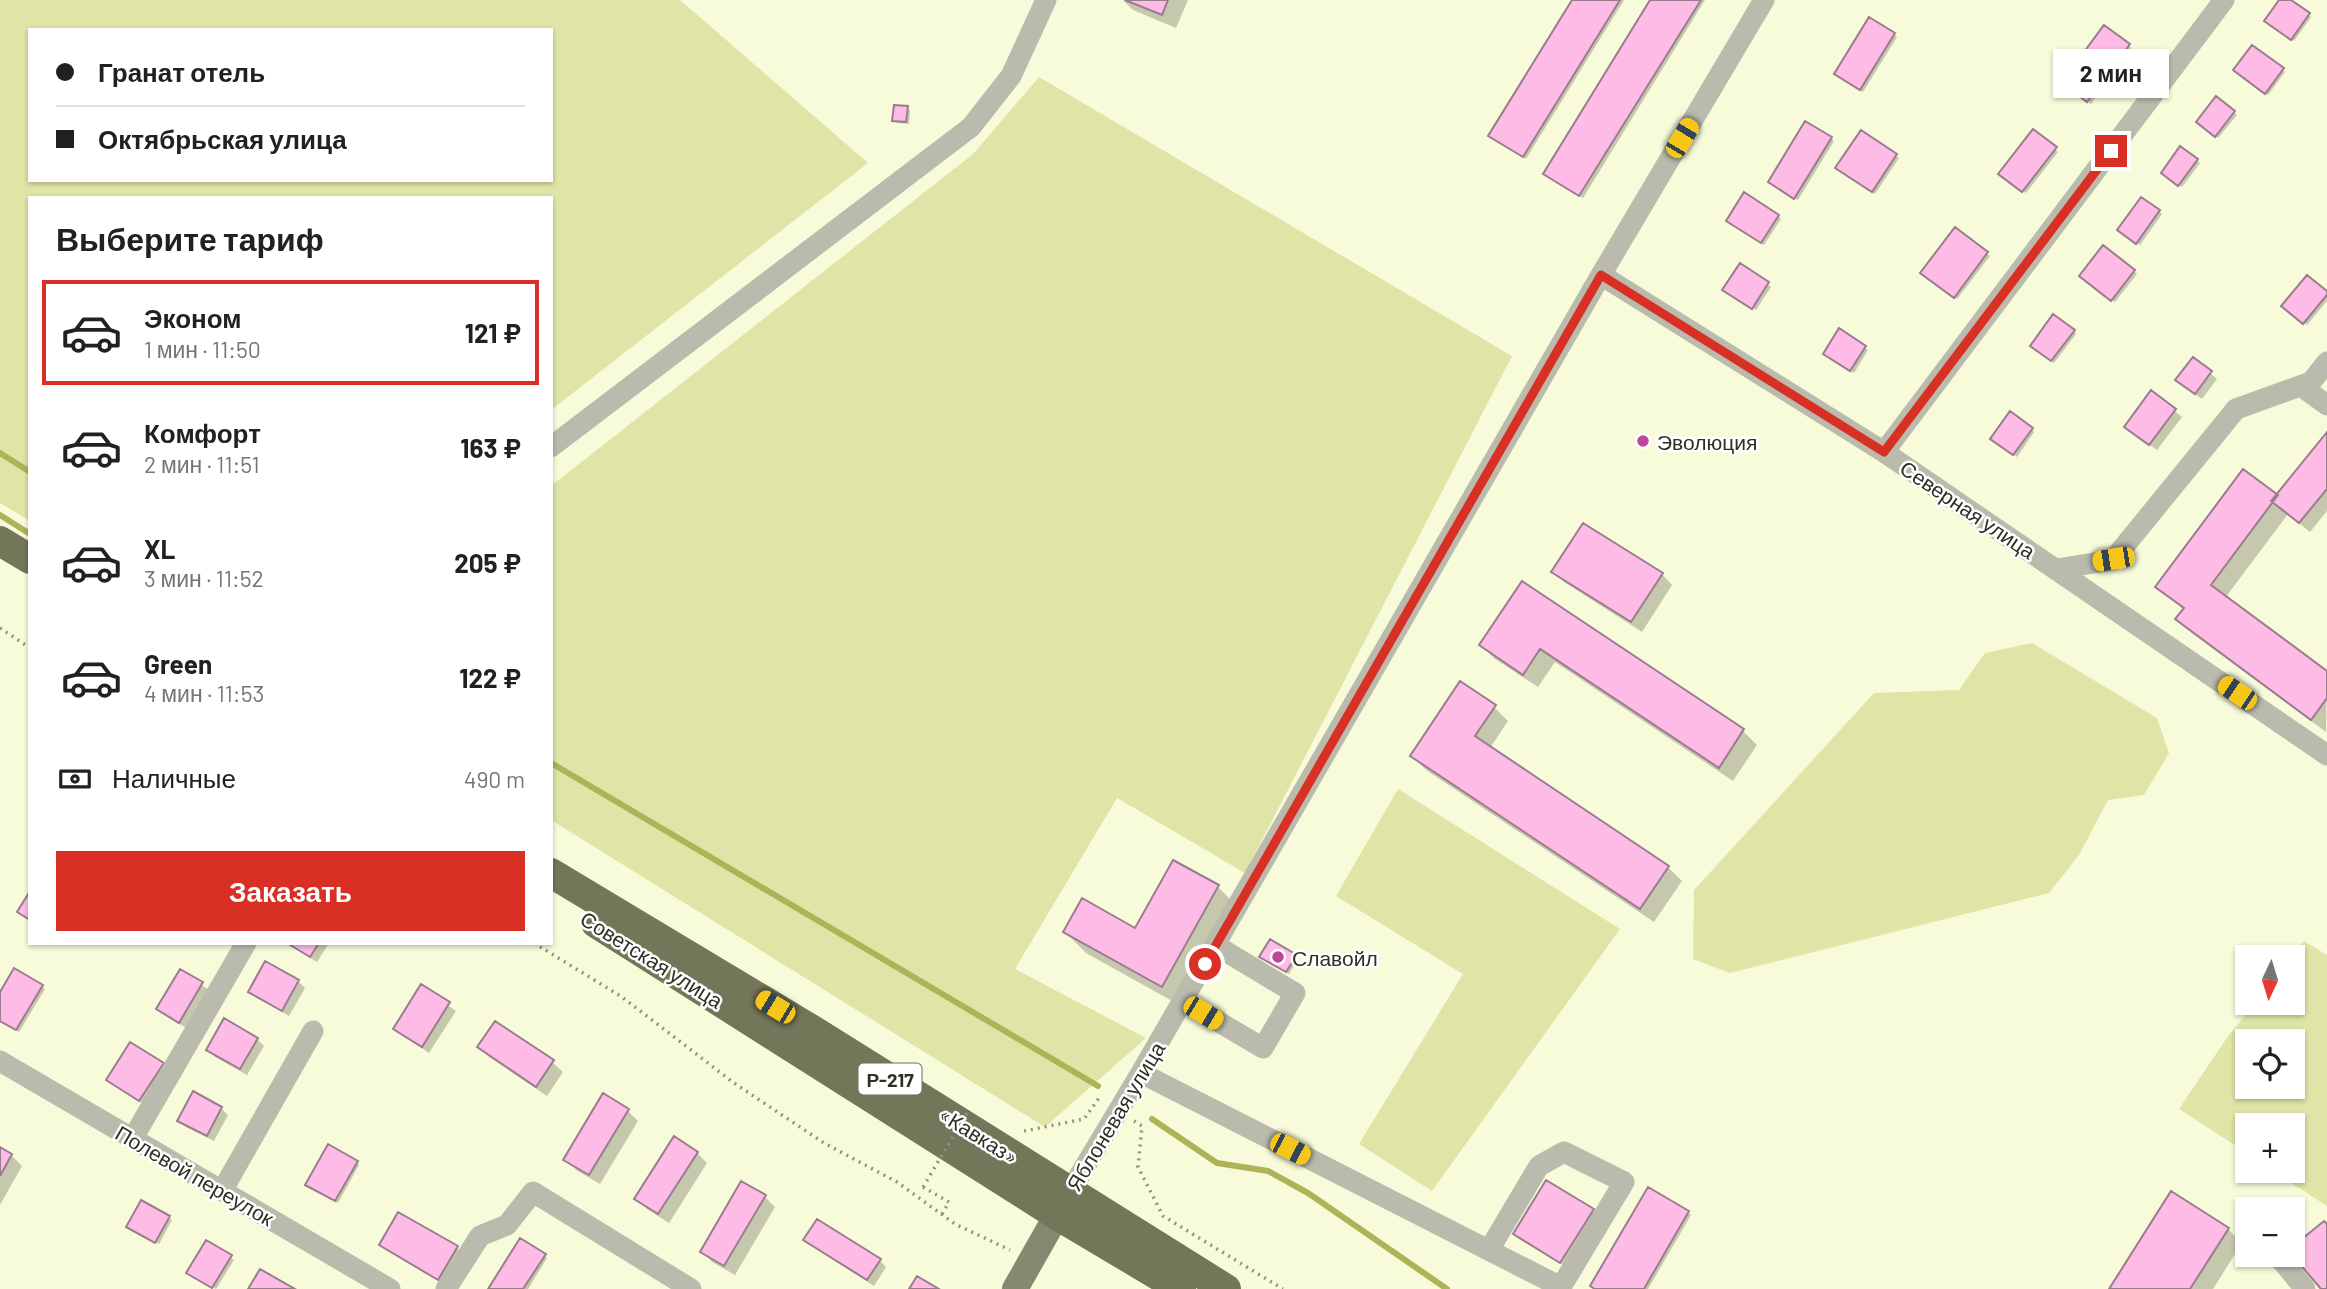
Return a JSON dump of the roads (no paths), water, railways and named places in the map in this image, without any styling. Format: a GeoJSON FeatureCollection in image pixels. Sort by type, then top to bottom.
{"type":"FeatureCollection","features":[{"type":"Feature","properties":{"kind":"highway"},"geometry":{"type":"LineString","coordinates":[[0,541],[28,558]]}},
{"type":"Feature","properties":{"kind":"highway"},"geometry":{"type":"LineString","coordinates":[[0,553],[28,570]]}},
{"type":"Feature","properties":{"kind":"highway","name":"«Кавказ»"},"geometry":{"type":"LineString","coordinates":[[553,874],[819,1034],[1063,1204],[1226,1289]]}},
{"type":"Feature","properties":{"kind":"highway","name":"Советская улица"},"geometry":{"type":"LineString","coordinates":[[553,896],[1063,1204],[1181,1289]]}},
{"type":"Feature","properties":{"kind":"main road"},"geometry":{"type":"LineString","coordinates":[[1016,1289],[1063,1204]]}},
{"type":"Feature","properties":{"kind":"street"},"geometry":{"type":"LineString","coordinates":[[553,445],[971,127],[1011,76],[1046,0]]}},
{"type":"Feature","properties":{"kind":"street","name":"Яблоневая улица"},"geometry":{"type":"LineString","coordinates":[[1063,1204],[1142,1073],[1601,275],[1764,0]]}},
{"type":"Feature","properties":{"kind":"street"},"geometry":{"type":"LineString","coordinates":[[1884,452],[2224,0]]}},
{"type":"Feature","properties":{"kind":"street","name":"Северная улица"},"geometry":{"type":"LineString","coordinates":[[1601,275],[1884,452],[2327,755]]}},
{"type":"Feature","properties":{"kind":"street"},"geometry":{"type":"LineString","coordinates":[[2056,569],[2113,559],[2236,409],[2311,382],[2327,362]]}},
{"type":"Feature","properties":{"kind":"street"},"geometry":{"type":"LineString","coordinates":[[2301,386],[2327,405]]}},
{"type":"Feature","properties":{"kind":"street"},"geometry":{"type":"LineString","coordinates":[[133,1138],[245,945]]}},
{"type":"Feature","properties":{"kind":"street"},"geometry":{"type":"LineString","coordinates":[[1183,1001],[1263,1048],[1295,993],[1215,945]]}},
{"type":"Feature","properties":{"kind":"street"},"geometry":{"type":"LineString","coordinates":[[222,1191],[313,1031]]}},
{"type":"Feature","properties":{"kind":"street","name":"Полевой переулок"},"geometry":{"type":"LineString","coordinates":[[0,1061],[222,1191],[359,1281],[390,1289]]}},
{"type":"Feature","properties":{"kind":"street"},"geometry":{"type":"LineString","coordinates":[[1142,1073],[1561,1287],[1623,1182],[1564,1152],[1539,1166],[1489,1250]]}},
{"type":"Feature","properties":{"kind":"street"},"geometry":{"type":"LineString","coordinates":[[446,1289],[480,1236],[508,1225],[533,1192],[691,1289]]}},
{"type":"Feature","properties":{"kind":"street"},"geometry":{"type":"LineString","coordinates":[[2287,1267],[2305,1289]]}},
{"type":"Feature","properties":{"kind":"waterway"},"geometry":{"type":"LineString","coordinates":[[0,453],[28,471]]}},
{"type":"Feature","properties":{"kind":"waterway"},"geometry":{"type":"LineString","coordinates":[[0,515],[28,533]]}},
{"type":"Feature","properties":{"kind":"waterway"},"geometry":{"type":"LineString","coordinates":[[553,764],[1098,1086]]}},
{"type":"Feature","properties":{"kind":"waterway"},"geometry":{"type":"LineString","coordinates":[[1152,1119],[1217,1163],[1268,1171],[1308,1193],[1447,1289]]}},
{"type":"Feature","properties":{"kind":"place","name":"Эволюция"},"geometry":{"type":"Point","coordinates":[1643,441]}},
{"type":"Feature","properties":{"kind":"place","name":"Славойл"},"geometry":{"type":"Point","coordinates":[1278,957]}}]}
